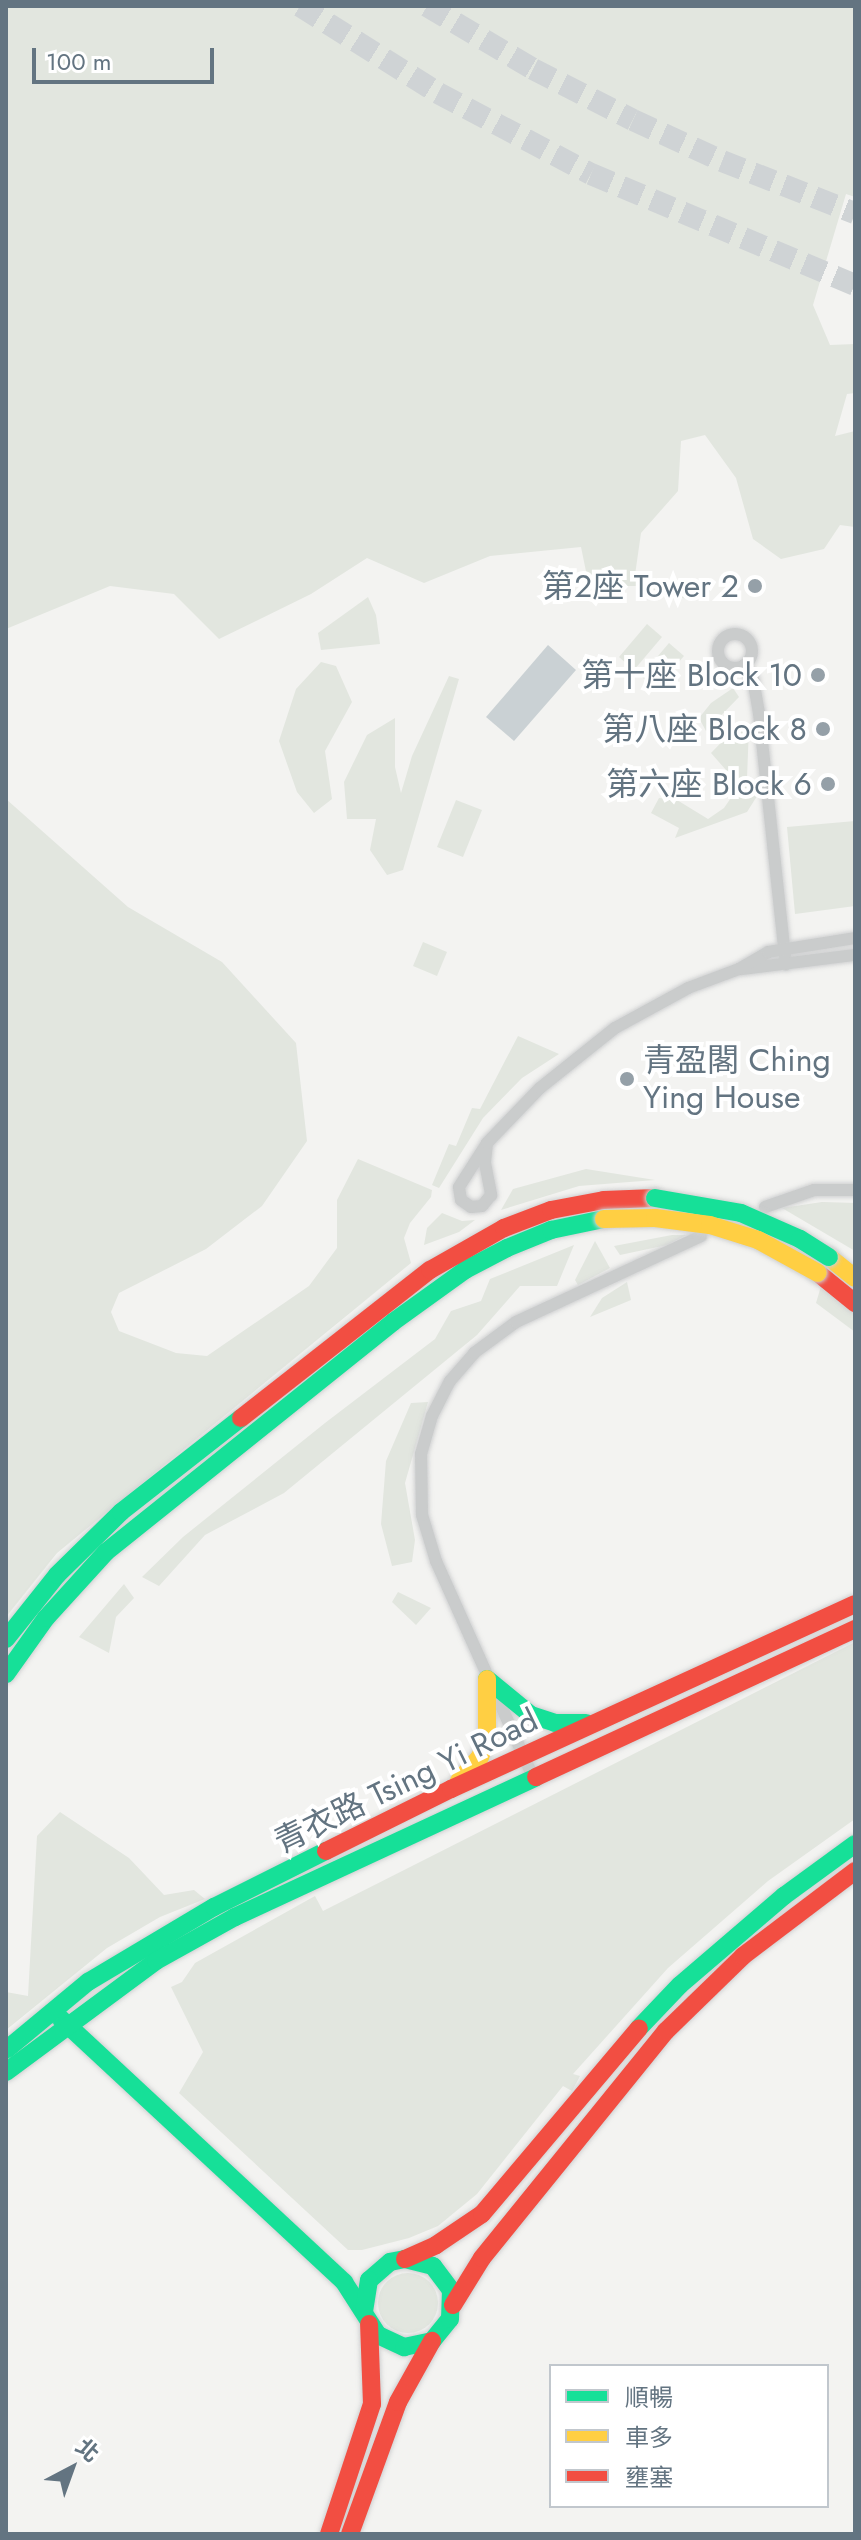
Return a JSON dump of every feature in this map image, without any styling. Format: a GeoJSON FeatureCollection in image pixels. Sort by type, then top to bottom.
{"type":"FeatureCollection","features":[{"type":"Feature","properties":{"kind":"main road"},"geometry":{"type":"LineString","coordinates":[[6,1639],[57,1575],[97,1534],[430,1270],[479,1240],[551,1210],[604,1200],[655,1198],[685,1201],[741,1213],[800,1239],[855,1278]]}},
{"type":"Feature","properties":{"kind":"main road"},"geometry":{"type":"LineString","coordinates":[[6,1674],[46,1618],[106,1552],[323,1376],[416,1305],[485,1258],[551,1230],[604,1219],[655,1218],[710,1225],[767,1244],[818,1273],[855,1303]]}},
{"type":"Feature","properties":{"kind":"main road","name":"青衣路 Tsing Yi Road"},"geometry":{"type":"LineString","coordinates":[[6,2050],[88,1982],[214,1907],[451,1789],[855,1604]]}},
{"type":"Feature","properties":{"kind":"main road","name":"青衣路 Tsing Yi Road"},"geometry":{"type":"LineString","coordinates":[[6,2072],[156,1961],[235,1917],[855,1629]]}},
{"type":"Feature","properties":{"kind":"main road"},"geometry":{"type":"LineString","coordinates":[[487,1679],[520,1708],[546,1721],[565,1725],[600,1722]]}},
{"type":"Feature","properties":{"kind":"main road"},"geometry":{"type":"LineString","coordinates":[[451,1789],[474,1766],[486,1744],[487,1679]]}},
{"type":"Feature","properties":{"kind":"main road"},"geometry":{"type":"LineString","coordinates":[[344,2282],[369,2280],[390,2262],[436,2245],[482,2214],[605,2064],[680,1985],[784,1896],[855,1844]]}},
{"type":"Feature","properties":{"kind":"main road"},"geometry":{"type":"LineString","coordinates":[[53,2010],[344,2282],[366,2317],[390,2344],[419,2347],[443,2331],[453,2305],[482,2258],[666,2031],[743,1956],[855,1871]]}},
{"type":"Feature","properties":{"kind":"main road"},"geometry":{"type":"LineString","coordinates":[[405,2259],[433,2266],[444,2276],[453,2305]]}},
{"type":"Feature","properties":{"kind":"main road"},"geometry":{"type":"LineString","coordinates":[[329,2534],[372,2404],[366,2317],[369,2280]]}},
{"type":"Feature","properties":{"kind":"main road"},"geometry":{"type":"LineString","coordinates":[[350,2534],[398,2402],[432,2341]]}},
{"type":"Feature","properties":{"kind":"street"},"geometry":{"type":"LineString","coordinates":[[744,665],[753,679],[759,713],[786,965]]}},
{"type":"Feature","properties":{"kind":"street"},"geometry":{"type":"LineString","coordinates":[[487,1143],[485,1163],[491,1195],[486,1204],[471,1207],[461,1200],[459,1187],[487,1143],[540,1088],[615,1028],[688,988],[739,969],[768,952],[855,938]]}},
{"type":"Feature","properties":{"kind":"street"},"geometry":{"type":"LineString","coordinates":[[739,969],[855,955]]}},
{"type":"Feature","properties":{"kind":"street"},"geometry":{"type":"LineString","coordinates":[[765,1207],[814,1190],[855,1190]]}},
{"type":"Feature","properties":{"kind":"street"},"geometry":{"type":"LineString","coordinates":[[533,1777],[436,1561],[422,1515],[421,1454],[432,1416],[450,1381],[474,1353],[516,1322],[701,1236]]}},
{"type":"Feature","properties":{"kind":"shaded area"},"geometry":{"type":"Polygon","coordinates":[[[6,6],[855,6],[855,197],[846,194],[813,305],[830,345],[855,344],[855,393],[847,394],[835,436],[855,431],[855,527],[840,525],[824,549],[781,559],[753,539],[736,478],[705,435],[681,441],[678,491],[641,533],[635,575],[694,589],[693,601],[642,586],[589,586],[581,547],[490,556],[424,583],[367,558],[311,594],[219,639],[174,594],[110,586],[6,629],[6,6]]]}},
{"type":"Feature","properties":{"kind":"shaded area"},"geometry":{"type":"Polygon","coordinates":[[[368,597],[376,615],[380,644],[321,650],[318,633],[368,597]]]}},
{"type":"Feature","properties":{"kind":"shaded area"},"geometry":{"type":"Polygon","coordinates":[[[647,624],[662,637],[634,670],[619,657],[647,624]]]}},
{"type":"Feature","properties":{"kind":"shaded area"},"geometry":{"type":"Polygon","coordinates":[[[669,643],[684,656],[655,689],[641,676],[669,643]]]}},
{"type":"Feature","properties":{"kind":"shaded area"},"geometry":{"type":"Polygon","coordinates":[[[548,645],[576,670],[514,741],[486,717],[548,645]]]}},
{"type":"Feature","properties":{"kind":"shaded area"},"geometry":{"type":"Polygon","coordinates":[[[321,662],[336,666],[352,702],[325,751],[332,799],[314,813],[297,792],[279,741],[296,689],[321,662]]]}},
{"type":"Feature","properties":{"kind":"shaded area"},"geometry":{"type":"Polygon","coordinates":[[[449,676],[459,679],[403,870],[387,875],[370,850],[376,819],[347,819],[344,782],[367,735],[395,718],[395,767],[401,793],[412,756],[449,676]]]}},
{"type":"Feature","properties":{"kind":"shaded area"},"geometry":{"type":"Polygon","coordinates":[[[733,688],[739,697],[706,731],[699,718],[711,703],[733,688]]]}},
{"type":"Feature","properties":{"kind":"shaded area"},"geometry":{"type":"Polygon","coordinates":[[[742,721],[749,728],[747,778],[759,793],[747,812],[675,838],[679,828],[651,813],[659,798],[677,800],[708,819],[724,808],[735,792],[733,778],[711,753],[742,721]]]}},
{"type":"Feature","properties":{"kind":"shaded area"},"geometry":{"type":"Polygon","coordinates":[[[6,799],[128,907],[222,962],[296,1043],[307,1141],[262,1206],[206,1249],[119,1293],[111,1312],[119,1331],[176,1353],[207,1356],[309,1286],[337,1248],[337,1200],[358,1159],[432,1190],[431,1197],[410,1223],[404,1238],[411,1263],[57,1553],[6,1617],[6,799]]]}},
{"type":"Feature","properties":{"kind":"shaded area"},"geometry":{"type":"Polygon","coordinates":[[[456,800],[482,810],[463,857],[437,847],[456,800]]]}},
{"type":"Feature","properties":{"kind":"shaded area"},"geometry":{"type":"Polygon","coordinates":[[[855,821],[855,906],[795,914],[787,827],[855,821]]]}},
{"type":"Feature","properties":{"kind":"shaded area"},"geometry":{"type":"Polygon","coordinates":[[[423,942],[447,952],[437,976],[413,966],[423,942]]]}},
{"type":"Feature","properties":{"kind":"shaded area"},"geometry":{"type":"Polygon","coordinates":[[[518,1036],[559,1054],[522,1078],[483,1118],[439,1188],[432,1185],[449,1144],[456,1146],[472,1108],[480,1109],[518,1036]]]}},
{"type":"Feature","properties":{"kind":"shaded area"},"geometry":{"type":"Polygon","coordinates":[[[586,1169],[655,1180],[579,1186],[501,1210],[513,1189],[586,1169]]]}},
{"type":"Feature","properties":{"kind":"shaded area"},"geometry":{"type":"Polygon","coordinates":[[[822,1202],[855,1203],[855,1251],[782,1208],[822,1202]]]}},
{"type":"Feature","properties":{"kind":"shaded area"},"geometry":{"type":"Polygon","coordinates":[[[442,1213],[462,1221],[475,1220],[459,1232],[424,1245],[427,1228],[442,1213]]]}},
{"type":"Feature","properties":{"kind":"shaded area"},"geometry":{"type":"Polygon","coordinates":[[[686,1235],[667,1245],[620,1255],[614,1246],[686,1235]]]}},
{"type":"Feature","properties":{"kind":"shaded area"},"geometry":{"type":"Polygon","coordinates":[[[595,1241],[610,1268],[578,1285],[575,1280],[595,1241]]]}},
{"type":"Feature","properties":{"kind":"shaded area"},"geometry":{"type":"Polygon","coordinates":[[[574,1245],[557,1286],[520,1286],[477,1335],[284,1493],[205,1535],[159,1586],[142,1577],[183,1537],[435,1339],[451,1311],[481,1301],[490,1279],[574,1245]]]}},
{"type":"Feature","properties":{"kind":"shaded area"},"geometry":{"type":"Polygon","coordinates":[[[627,1282],[631,1300],[590,1317],[602,1298],[627,1282]]]}},
{"type":"Feature","properties":{"kind":"shaded area"},"geometry":{"type":"Polygon","coordinates":[[[822,1283],[855,1314],[855,1332],[816,1303],[822,1283]]]}},
{"type":"Feature","properties":{"kind":"shaded area"},"geometry":{"type":"Polygon","coordinates":[[[428,1402],[405,1483],[415,1540],[412,1562],[392,1566],[381,1524],[386,1461],[411,1403],[428,1402]]]}},
{"type":"Feature","properties":{"kind":"shaded area"},"geometry":{"type":"Polygon","coordinates":[[[124,1584],[134,1598],[116,1617],[109,1653],[79,1637],[124,1584]]]}},
{"type":"Feature","properties":{"kind":"shaded area"},"geometry":{"type":"Polygon","coordinates":[[[398,1592],[431,1608],[416,1625],[392,1602],[398,1592]]]}},
{"type":"Feature","properties":{"kind":"shaded area"},"geometry":{"type":"Polygon","coordinates":[[[855,1642],[855,1819],[768,1881],[668,1968],[573,2074],[580,2076],[572,2091],[563,2086],[477,2194],[438,2226],[409,2238],[362,2250],[348,2250],[179,2093],[203,2052],[171,1987],[182,1982],[195,1963],[315,1896],[323,1911],[855,1642]]]}},
{"type":"Feature","properties":{"kind":"shaded area"},"geometry":{"type":"Polygon","coordinates":[[[60,1812],[129,1858],[164,1895],[194,1890],[205,1899],[160,1917],[107,1948],[6,2030],[6,1992],[28,1996],[37,1836],[60,1812]]]}},
{"type":"Feature","properties":{"kind":"shaded area"},"geometry":{"type":"Polygon","coordinates":[[[408,2273],[420,2275],[429,2282],[436,2291],[436,2315],[429,2324],[420,2331],[408,2333],[396,2331],[387,2324],[380,2315],[378,2303],[380,2291],[387,2282],[396,2275],[408,2273]]]}},
{"type":"Feature","properties":{"kind":"tunnel"},"geometry":{"type":"LineString","coordinates":[[300,6],[438,93],[591,174],[855,285]]}},
{"type":"Feature","properties":{"kind":"tunnel"},"geometry":{"type":"LineString","coordinates":[[427,6],[533,69],[633,120],[722,161],[855,213]]}},
{"type":"Feature","properties":{"kind":"traffic: fast"},"geometry":{"type":"LineString","coordinates":[[655,1198],[741,1213],[800,1239],[829,1257]]}},
{"type":"Feature","properties":{"kind":"traffic: fast"},"geometry":{"type":"LineString","coordinates":[[6,1674],[46,1618],[106,1552],[393,1322],[465,1270],[507,1248],[551,1230],[604,1219]]}},
{"type":"Feature","properties":{"kind":"traffic: fast"},"geometry":{"type":"LineString","coordinates":[[6,1639],[57,1575],[121,1512],[241,1418]]}},
{"type":"Feature","properties":{"kind":"traffic: fast"},"geometry":{"type":"LineString","coordinates":[[487,1679],[531,1715],[555,1723],[586,1723]]}},
{"type":"Feature","properties":{"kind":"traffic: fast"},"geometry":{"type":"LineString","coordinates":[[6,2072],[156,1961],[235,1917],[536,1777]]}},
{"type":"Feature","properties":{"kind":"traffic: fast"},"geometry":{"type":"LineString","coordinates":[[639,2028],[680,1985],[784,1896],[855,1844]]}},
{"type":"Feature","properties":{"kind":"traffic: fast"},"geometry":{"type":"LineString","coordinates":[[6,2050],[88,1982],[214,1907],[326,1851]]}},
{"type":"Feature","properties":{"kind":"traffic: fast"},"geometry":{"type":"LineString","coordinates":[[60,2018],[344,2282],[378,2335],[404,2347],[432,2341],[450,2319],[451,2290],[433,2266],[405,2259],[390,2262],[369,2280],[364,2310]]}},
{"type":"Feature","properties":{"kind":"traffic: slow"},"geometry":{"type":"LineString","coordinates":[[604,1219],[655,1218],[710,1225],[758,1240],[818,1273]]}},
{"type":"Feature","properties":{"kind":"traffic: slow"},"geometry":{"type":"LineString","coordinates":[[829,1257],[855,1278]]}},
{"type":"Feature","properties":{"kind":"traffic: slow"},"geometry":{"type":"LineString","coordinates":[[459,1781],[480,1757],[487,1739],[487,1679]]}},
{"type":"Feature","properties":{"kind":"traffic: jam"},"geometry":{"type":"LineString","coordinates":[[241,1418],[430,1270],[504,1228],[551,1210],[604,1200],[655,1198]]}},
{"type":"Feature","properties":{"kind":"traffic: jam"},"geometry":{"type":"LineString","coordinates":[[818,1273],[855,1303]]}},
{"type":"Feature","properties":{"kind":"traffic: jam"},"geometry":{"type":"LineString","coordinates":[[326,1851],[451,1789],[855,1604]]}},
{"type":"Feature","properties":{"kind":"traffic: jam"},"geometry":{"type":"LineString","coordinates":[[536,1777],[855,1629]]}},
{"type":"Feature","properties":{"kind":"traffic: jam"},"geometry":{"type":"LineString","coordinates":[[453,2305],[482,2258],[666,2031],[743,1956],[855,1871]]}},
{"type":"Feature","properties":{"kind":"traffic: jam"},"geometry":{"type":"LineString","coordinates":[[405,2259],[436,2245],[482,2214],[639,2028]]}},
{"type":"Feature","properties":{"kind":"traffic: jam"},"geometry":{"type":"LineString","coordinates":[[329,2534],[372,2404],[369,2324]]}},
{"type":"Feature","properties":{"kind":"traffic: jam"},"geometry":{"type":"LineString","coordinates":[[350,2534],[398,2402],[432,2341]]}},
{"type":"Feature","properties":{"kind":"place","name":"第2座 Tower 2"},"geometry":{"type":"Point","coordinates":[755,586]}},
{"type":"Feature","properties":{"kind":"place","name":"第十座 Block 10"},"geometry":{"type":"Point","coordinates":[818,675]}},
{"type":"Feature","properties":{"kind":"place","name":"第八座 Block 8"},"geometry":{"type":"Point","coordinates":[823,729]}},
{"type":"Feature","properties":{"kind":"place","name":"第六座 Block 6"},"geometry":{"type":"Point","coordinates":[828,784]}},
{"type":"Feature","properties":{"kind":"place","name":"青盈閣 Ching Ying House"},"geometry":{"type":"Point","coordinates":[627,1079]}}]}
